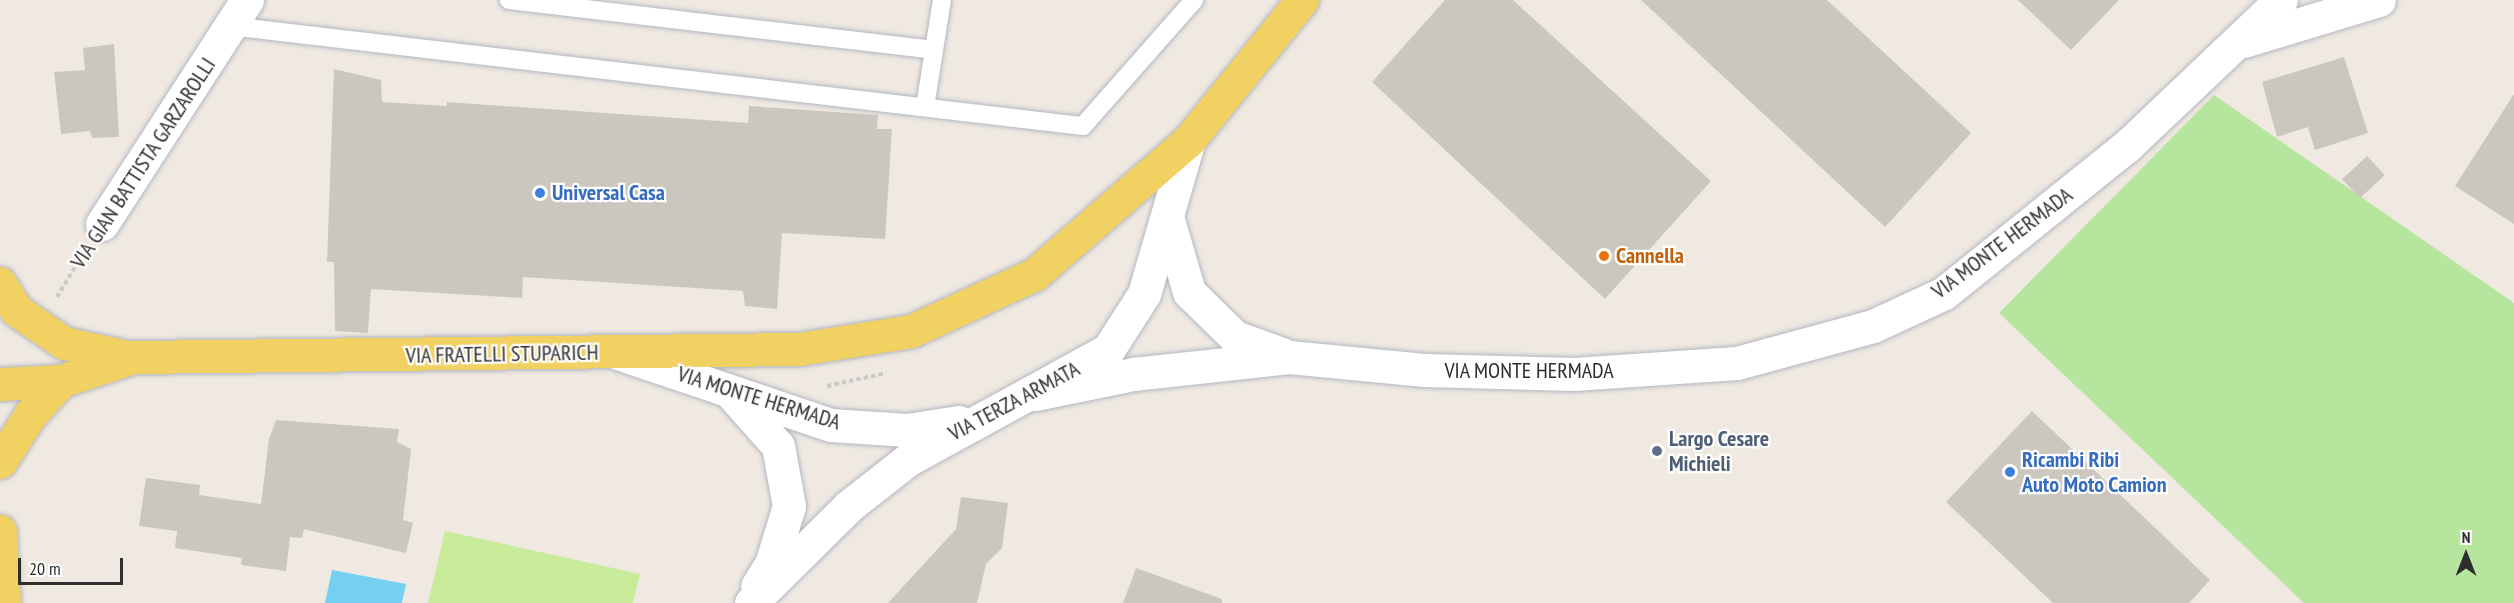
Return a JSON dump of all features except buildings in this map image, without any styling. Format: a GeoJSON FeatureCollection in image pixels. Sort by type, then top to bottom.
{"type":"FeatureCollection","features":[{"type":"Feature","properties":{"kind":"main road","name":"VIA TERZA ARMATA"},"geometry":{"type":"LineString","coordinates":[[1035,274],[1189,140],[1302,0]]}},
{"type":"Feature","properties":{"kind":"main road","name":"VIA FRATELLI STUPARICH"},"geometry":{"type":"LineString","coordinates":[[0,462],[30,415],[61,381],[134,357],[799,349],[911,332],[1035,274]]}},
{"type":"Feature","properties":{"kind":"main road"},"geometry":{"type":"LineString","coordinates":[[0,283],[16,310],[64,343],[98,354],[134,357]]}},
{"type":"Feature","properties":{"kind":"main road"},"geometry":{"type":"LineString","coordinates":[[0,384],[61,381]]}},
{"type":"Feature","properties":{"kind":"main road"},"geometry":{"type":"LineString","coordinates":[[0,531],[4,603]]}},
{"type":"Feature","properties":{"kind":"street"},"geometry":{"type":"LineString","coordinates":[[2239,43],[2281,0]]}},
{"type":"Feature","properties":{"kind":"street","name":"VIA MONTE HERMADA"},"geometry":{"type":"LineString","coordinates":[[1035,394],[1133,374],[1289,357],[1424,370],[1575,374],[1737,363],[1873,326],[1944,293],[2127,146],[2239,43],[2379,0]]}},
{"type":"Feature","properties":{"kind":"street","name":"VIA GIAN BATTISTA GARZAROLLI"},"geometry":{"type":"LineString","coordinates":[[102,224],[238,13]]}},
{"type":"Feature","properties":{"kind":"street","name":"VIA TERZA ARMATA"},"geometry":{"type":"LineString","coordinates":[[749,603],[849,506],[909,459],[976,419],[1035,394],[1107,350],[1143,294],[1168,220],[1189,140]]}},
{"type":"Feature","properties":{"kind":"street","name":"VIA MONTE HERMADA"},"geometry":{"type":"LineString","coordinates":[[1168,220],[1189,292],[1235,337],[1289,357]]}},
{"type":"Feature","properties":{"kind":"street","name":"VIA MONTE HERMADA"},"geometry":{"type":"LineString","coordinates":[[616,352],[831,425],[907,430],[976,419]]}},
{"type":"Feature","properties":{"kind":"street","name":"VIA TERZA ARMATA"},"geometry":{"type":"LineString","coordinates":[[728,390],[778,446],[789,506],[771,564],[749,603]]}},
{"type":"Feature","properties":{"kind":"lane"},"geometry":{"type":"LineString","coordinates":[[509,0],[934,50]]}},
{"type":"Feature","properties":{"kind":"lane"},"geometry":{"type":"LineString","coordinates":[[925,107],[942,0]]}},
{"type":"Feature","properties":{"kind":"lane"},"geometry":{"type":"LineString","coordinates":[[238,13],[925,107],[1083,126],[1194,0]]}},
{"type":"Feature","properties":{"kind":"path","name":"VIA GIAN BATTISTA GARZAROLLI"},"geometry":{"type":"LineString","coordinates":[[39,326],[102,224]]}},
{"type":"Feature","properties":{"kind":"green space"},"geometry":{"type":"Polygon","coordinates":[[[2214,95],[2514,303],[2514,603],[2304,603],[1999,313],[2214,95]]]}},
{"type":"Feature","properties":{"kind":"green space"},"geometry":{"type":"Polygon","coordinates":[[[445,531],[640,574],[633,603],[428,603],[445,531]]]}},
{"type":"Feature","properties":{"kind":"water"},"geometry":{"type":"Polygon","coordinates":[[[332,570],[406,584],[402,603],[325,603],[332,570]]]}},
{"type":"Feature","properties":{"kind":"place","name":"Universal Casa"},"geometry":{"type":"Point","coordinates":[540,193]}},
{"type":"Feature","properties":{"kind":"place","name":"Cannella"},"geometry":{"type":"Point","coordinates":[1604,256]}},
{"type":"Feature","properties":{"kind":"place","name":"Largo Cesare Michieli"},"geometry":{"type":"Point","coordinates":[1657,451]}},
{"type":"Feature","properties":{"kind":"place","name":"Ricambi Ribi Auto Moto Camion"},"geometry":{"type":"Point","coordinates":[2010,472]}}]}
